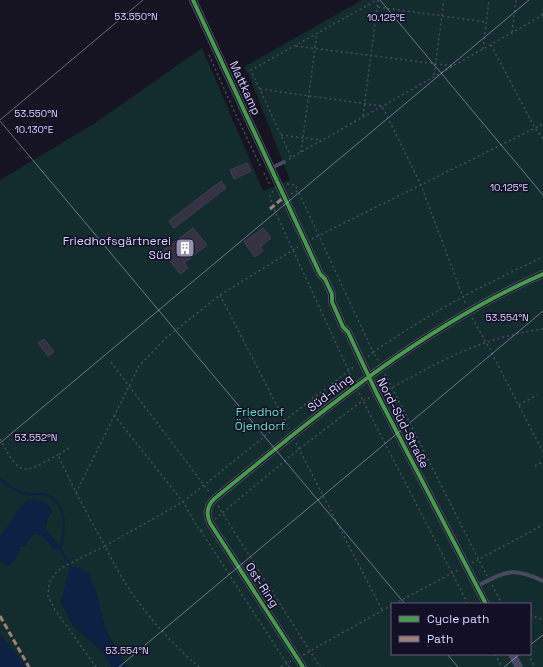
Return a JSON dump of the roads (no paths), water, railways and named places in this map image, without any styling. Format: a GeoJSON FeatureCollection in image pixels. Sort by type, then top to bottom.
{"type":"FeatureCollection","features":[{"type":"Feature","properties":{"kind":"street","name":"Mattkamp"},"geometry":{"type":"LineString","coordinates":[[193,0],[271,168],[276,185]]}},
{"type":"Feature","properties":{"kind":"street","name":"Nord-Süd-Straße"},"geometry":{"type":"LineString","coordinates":[[276,185],[284,197],[320,274],[325,279],[332,294],[332,302],[343,327],[348,332],[362,361],[368,377],[486,603]]}},
{"type":"Feature","properties":{"kind":"street","name":"Süd-Ring"},"geometry":{"type":"LineString","coordinates":[[207,512],[214,499],[292,435],[381,367],[468,311],[514,286],[543,274]]}},
{"type":"Feature","properties":{"kind":"street","name":"Ost-Ring"},"geometry":{"type":"LineString","coordinates":[[207,512],[213,528],[303,667]]}},
{"type":"Feature","properties":{"kind":"street"},"geometry":{"type":"LineString","coordinates":[[513,655],[519,667]]}},
{"type":"Feature","properties":{"kind":"lane"},"geometry":{"type":"LineString","coordinates":[[271,168],[284,162]]}},
{"type":"Feature","properties":{"kind":"lane"},"geometry":{"type":"LineString","coordinates":[[477,586],[500,574],[515,571],[528,574],[543,581]]}},
{"type":"Feature","properties":{"kind":"water"},"geometry":{"type":"Polygon","coordinates":[[[34,499],[45,502],[52,511],[47,520],[45,529],[61,550],[54,550],[43,536],[33,534],[24,547],[19,546],[16,558],[8,566],[0,561],[0,538],[20,507],[27,500],[34,499]]]}},
{"type":"Feature","properties":{"kind":"water"},"geometry":{"type":"Polygon","coordinates":[[[70,567],[79,567],[89,574],[96,591],[105,629],[126,667],[112,667],[105,655],[73,625],[61,601],[70,567]]]}},
{"type":"Feature","properties":{"kind":"water"},"geometry":{"type":"Polygon","coordinates":[[[0,634],[23,662],[25,667],[0,667],[0,634]]]}},
{"type":"Feature","properties":{"kind":"waterway"},"geometry":{"type":"LineString","coordinates":[[0,479],[20,492],[46,495],[54,499],[59,505],[64,519],[61,550],[73,570]]}},
{"type":"Feature","properties":{"kind":"place","name":"Friedhofsgärtnerei Süd"},"geometry":{"type":"Point","coordinates":[185,248]}},
{"type":"Feature","properties":{"kind":"park label","name":"Friedhof Öjendorf"},"geometry":{"type":"Point","coordinates":[260,419]}}]}
